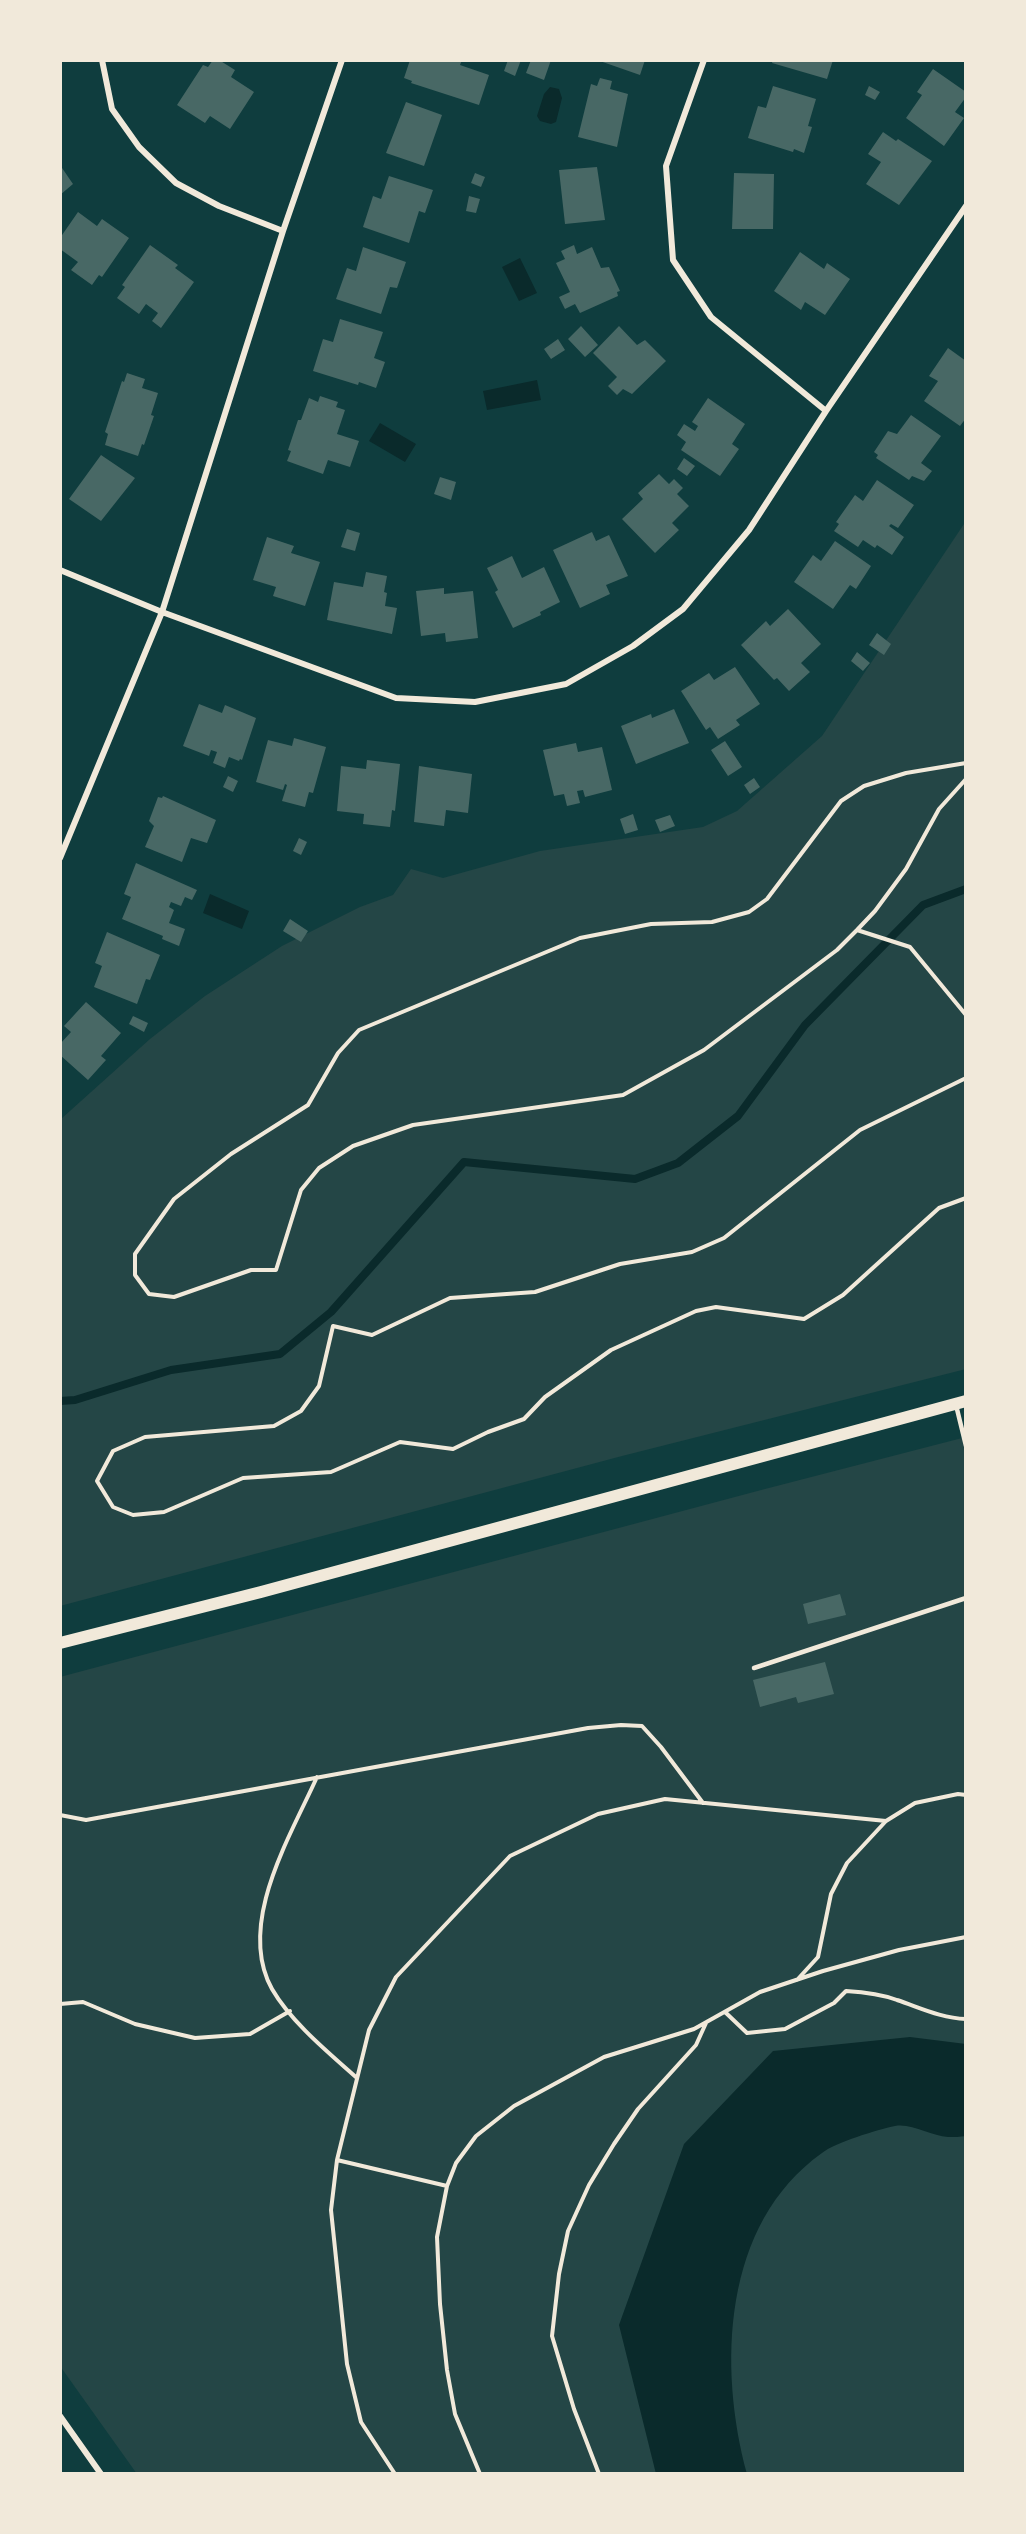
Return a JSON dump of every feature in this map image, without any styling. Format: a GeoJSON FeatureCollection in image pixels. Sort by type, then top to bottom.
{"type":"FeatureCollection","features":[{"type":"Feature","properties":{"kind":"main road"},"geometry":{"type":"LineString","coordinates":[[60,1643],[261,1592],[961,1402]]}},
{"type":"Feature","properties":{"kind":"street"},"geometry":{"type":"LineString","coordinates":[[102,60],[112,109],[139,147],[176,183],[219,206],[283,231]]}},
{"type":"Feature","properties":{"kind":"street"},"geometry":{"type":"LineString","coordinates":[[60,858],[162,612],[283,231],[342,60]]}},
{"type":"Feature","properties":{"kind":"street"},"geometry":{"type":"LineString","coordinates":[[704,60],[666,166],[673,260],[711,317],[826,411]]}},
{"type":"Feature","properties":{"kind":"street"},"geometry":{"type":"LineString","coordinates":[[60,570],[162,612],[396,698],[475,702],[566,684],[633,646],[683,609],[749,530],[826,411],[966,206]]}},
{"type":"Feature","properties":{"kind":"street"},"geometry":{"type":"LineString","coordinates":[[60,2416],[101,2474]]}},
{"type":"Feature","properties":{"kind":"lane"},"geometry":{"type":"LineString","coordinates":[[961,1402],[966,1446]]}},
{"type":"Feature","properties":{"kind":"lane"},"geometry":{"type":"LineString","coordinates":[[754,1668],[966,1598]]}},
{"type":"Feature","properties":{"kind":"path"},"geometry":{"type":"LineString","coordinates":[[966,763],[906,773],[864,786],[841,801],[766,899],[749,912],[712,922],[651,924],[580,938],[359,1030],[338,1053],[308,1105],[231,1154],[174,1199],[135,1254],[135,1275],[149,1294],[174,1297],[251,1270],[276,1270],[301,1190],[319,1168],[352,1146],[413,1125],[623,1095],[704,1050],[837,950],[857,930],[875,911],[906,869],[939,809],[966,779]]}},
{"type":"Feature","properties":{"kind":"path"},"geometry":{"type":"LineString","coordinates":[[857,930],[910,947],[966,1015]]}},
{"type":"Feature","properties":{"kind":"path"},"geometry":{"type":"LineString","coordinates":[[966,1078],[860,1130],[724,1238],[692,1252],[620,1264],[535,1293],[450,1298],[372,1335],[333,1326],[319,1386],[301,1411],[274,1426],[145,1437],[113,1451],[97,1481],[113,1507],[133,1515],[164,1512],[243,1478],[331,1472],[400,1442],[453,1449],[488,1432],[524,1419],[545,1397],[611,1350],[696,1311],[716,1307],[804,1319],[843,1295],[939,1208],[966,1198]]}},
{"type":"Feature","properties":{"kind":"path"},"geometry":{"type":"LineString","coordinates":[[60,1815],[86,1820],[588,1728],[621,1725],[642,1726],[662,1747],[703,1803]]}},
{"type":"Feature","properties":{"kind":"path"},"geometry":{"type":"LineString","coordinates":[[317,1777],[275,1873],[261,1914],[260,1956],[272,1989],[308,2034],[357,2078]]}},
{"type":"Feature","properties":{"kind":"path"},"geometry":{"type":"LineString","coordinates":[[796,1980],[818,1957],[831,1894],[848,1863],[886,1821],[915,1803],[958,1794],[966,1796]]}},
{"type":"Feature","properties":{"kind":"path"},"geometry":{"type":"LineString","coordinates":[[395,2474],[361,2422],[347,2364],[331,2210],[337,2160],[369,2030],[396,1977],[510,1856],[598,1814],[665,1799],[886,1821]]}},
{"type":"Feature","properties":{"kind":"path"},"geometry":{"type":"LineString","coordinates":[[480,2474],[455,2414],[447,2370],[440,2304],[437,2236],[447,2186],[456,2163],[477,2136],[514,2106],[604,2057],[694,2029],[760,1992],[899,1950],[966,1938]]}},
{"type":"Feature","properties":{"kind":"path"},"geometry":{"type":"LineString","coordinates":[[724,2012],[747,2033],[785,2029],[834,2003],[846,1991],[866,1992],[896,1999],[923,2011],[966,2019]]}},
{"type":"Feature","properties":{"kind":"path"},"geometry":{"type":"LineString","coordinates":[[60,2004],[83,2002],[135,2024],[195,2038],[250,2034],[290,2011]]}},
{"type":"Feature","properties":{"kind":"path"},"geometry":{"type":"LineString","coordinates":[[599,2474],[574,2409],[552,2336],[559,2274],[568,2231],[589,2185],[614,2144],[638,2109],[696,2045],[706,2022]]}},
{"type":"Feature","properties":{"kind":"path"},"geometry":{"type":"LineString","coordinates":[[337,2160],[447,2186]]}},
{"type":"Feature","properties":{"kind":"shaded area"},"geometry":{"type":"Polygon","coordinates":[[[550,87],[559,89],[562,98],[556,122],[551,124],[540,121],[537,116],[544,94],[550,87]]]}},
{"type":"Feature","properties":{"kind":"shaded area"},"geometry":{"type":"Polygon","coordinates":[[[520,258],[537,293],[519,301],[502,267],[520,258]]]}},
{"type":"Feature","properties":{"kind":"shaded area"},"geometry":{"type":"Polygon","coordinates":[[[537,380],[541,400],[487,410],[483,391],[537,380]]]}},
{"type":"Feature","properties":{"kind":"shaded area"},"geometry":{"type":"Polygon","coordinates":[[[380,423],[416,444],[405,462],[369,441],[380,423]]]}},
{"type":"Feature","properties":{"kind":"shaded area"},"geometry":{"type":"Polygon","coordinates":[[[966,521],[966,1369],[622,1456],[60,1606],[61,1119],[150,1039],[205,996],[282,946],[360,907],[393,895],[411,869],[443,878],[540,851],[703,827],[737,811],[822,736],[966,521]]]}},
{"type":"Feature","properties":{"kind":"shaded area"},"geometry":{"type":"Polygon","coordinates":[[[210,894],[249,911],[242,929],[203,913],[210,894]]]}},
{"type":"Feature","properties":{"kind":"shaded area"},"geometry":{"type":"Polygon","coordinates":[[[966,1437],[966,2474],[137,2474],[60,2366],[60,1677],[966,1437]]]}},
{"type":"Feature","properties":{"kind":"shaded area"},"geometry":{"type":"Polygon","coordinates":[[[910,2037],[966,2044],[966,2136],[942,2136],[901,2126],[887,2128],[828,2149],[789,2183],[764,2218],[747,2258],[736,2300],[732,2344],[732,2389],[747,2474],[656,2474],[619,2325],[684,2144],[773,2051],[910,2037]]]}},
{"type":"Feature","properties":{"kind":"building"},"geometry":{"type":"Polygon","coordinates":[[[213,60],[219,60],[235,70],[231,77],[254,92],[230,129],[210,116],[205,123],[177,105],[203,65],[208,67],[213,60]]]}},
{"type":"Feature","properties":{"kind":"building"},"geometry":{"type":"Polygon","coordinates":[[[410,60],[462,60],[460,65],[489,75],[479,105],[411,83],[412,81],[404,78],[410,60]]]}},
{"type":"Feature","properties":{"kind":"building"},"geometry":{"type":"Polygon","coordinates":[[[508,60],[521,60],[515,76],[504,71],[508,60]]]}},
{"type":"Feature","properties":{"kind":"building"},"geometry":{"type":"Polygon","coordinates":[[[531,60],[551,60],[544,80],[526,73],[531,60]]]}},
{"type":"Feature","properties":{"kind":"building"},"geometry":{"type":"Polygon","coordinates":[[[597,60],[645,60],[640,75],[597,60]]]}},
{"type":"Feature","properties":{"kind":"building"},"geometry":{"type":"Polygon","coordinates":[[[773,60],[833,60],[827,79],[772,63],[773,60]]]}},
{"type":"Feature","properties":{"kind":"building"},"geometry":{"type":"Polygon","coordinates":[[[933,69],[966,92],[966,97],[955,112],[964,118],[944,146],[906,118],[922,95],[917,92],[933,69]]]}},
{"type":"Feature","properties":{"kind":"building"},"geometry":{"type":"Polygon","coordinates":[[[600,78],[612,81],[610,89],[628,94],[617,147],[578,137],[591,84],[597,86],[600,78]]]}},
{"type":"Feature","properties":{"kind":"building"},"geometry":{"type":"Polygon","coordinates":[[[773,86],[816,99],[808,126],[812,127],[804,153],[794,149],[793,152],[748,138],[758,106],[766,108],[773,86]]]}},
{"type":"Feature","properties":{"kind":"building"},"geometry":{"type":"Polygon","coordinates":[[[869,86],[880,92],[875,100],[865,95],[869,86]]]}},
{"type":"Feature","properties":{"kind":"building"},"geometry":{"type":"Polygon","coordinates":[[[406,102],[442,115],[424,166],[386,153],[406,102]]]}},
{"type":"Feature","properties":{"kind":"building"},"geometry":{"type":"Polygon","coordinates":[[[883,132],[932,161],[899,205],[866,184],[881,162],[868,154],[883,132]]]}},
{"type":"Feature","properties":{"kind":"building"},"geometry":{"type":"Polygon","coordinates":[[[60,165],[73,184],[60,195],[60,165]]]}},
{"type":"Feature","properties":{"kind":"building"},"geometry":{"type":"Polygon","coordinates":[[[597,167],[605,220],[565,224],[559,170],[597,167]]]}},
{"type":"Feature","properties":{"kind":"building"},"geometry":{"type":"Polygon","coordinates":[[[475,173],[485,177],[481,187],[471,183],[475,173]]]}},
{"type":"Feature","properties":{"kind":"building"},"geometry":{"type":"Polygon","coordinates":[[[734,173],[774,174],[773,229],[732,229],[734,173]]]}},
{"type":"Feature","properties":{"kind":"building"},"geometry":{"type":"Polygon","coordinates":[[[389,176],[433,190],[425,213],[419,211],[409,243],[363,227],[373,196],[381,199],[389,176]]]}},
{"type":"Feature","properties":{"kind":"building"},"geometry":{"type":"Polygon","coordinates":[[[469,196],[480,199],[476,213],[466,211],[469,196]]]}},
{"type":"Feature","properties":{"kind":"building"},"geometry":{"type":"Polygon","coordinates":[[[78,212],[97,226],[102,219],[129,238],[102,277],[99,275],[92,285],[71,270],[78,262],[60,249],[60,238],[78,212]]]}},
{"type":"Feature","properties":{"kind":"building"},"geometry":{"type":"Polygon","coordinates":[[[150,245],[178,265],[175,268],[194,282],[161,328],[152,321],[158,313],[146,304],[139,314],[117,298],[125,287],[122,285],[150,245]]]}},
{"type":"Feature","properties":{"kind":"building"},"geometry":{"type":"Polygon","coordinates":[[[574,245],[577,254],[592,247],[601,268],[609,267],[620,291],[617,292],[618,296],[580,313],[575,304],[565,309],[559,297],[570,292],[556,263],[565,259],[561,251],[574,245]]]}},
{"type":"Feature","properties":{"kind":"building"},"geometry":{"type":"Polygon","coordinates":[[[363,247],[406,262],[397,288],[390,287],[381,314],[336,299],[347,268],[356,271],[363,247]]]}},
{"type":"Feature","properties":{"kind":"building"},"geometry":{"type":"Polygon","coordinates":[[[800,252],[824,269],[827,263],[850,279],[825,315],[805,302],[801,310],[774,291],[800,252]]]}},
{"type":"Feature","properties":{"kind":"building"},"geometry":{"type":"Polygon","coordinates":[[[340,319],[383,332],[374,358],[385,362],[376,388],[313,371],[323,339],[333,342],[340,319]]]}},
{"type":"Feature","properties":{"kind":"building"},"geometry":{"type":"Polygon","coordinates":[[[581,326],[598,345],[585,357],[568,339],[581,326]]]}},
{"type":"Feature","properties":{"kind":"building"},"geometry":{"type":"Polygon","coordinates":[[[619,326],[637,345],[645,340],[666,361],[632,394],[623,389],[617,395],[608,386],[617,377],[593,353],[619,326]]]}},
{"type":"Feature","properties":{"kind":"building"},"geometry":{"type":"Polygon","coordinates":[[[558,339],[565,350],[551,359],[544,349],[558,339]]]}},
{"type":"Feature","properties":{"kind":"building"},"geometry":{"type":"Polygon","coordinates":[[[948,348],[966,361],[966,418],[960,426],[924,401],[938,381],[929,376],[948,348]]]}},
{"type":"Feature","properties":{"kind":"building"},"geometry":{"type":"Polygon","coordinates":[[[127,373],[145,379],[142,388],[158,393],[151,415],[154,416],[138,456],[105,445],[108,434],[105,432],[122,381],[124,382],[127,373]]]}},
{"type":"Feature","properties":{"kind":"building"},"geometry":{"type":"Polygon","coordinates":[[[320,396],[338,402],[336,407],[345,410],[337,434],[359,441],[350,467],[328,460],[323,474],[287,461],[291,451],[288,450],[298,420],[301,420],[309,398],[318,402],[320,396]]]}},
{"type":"Feature","properties":{"kind":"building"},"geometry":{"type":"Polygon","coordinates":[[[708,398],[745,424],[732,444],[739,449],[720,476],[681,450],[686,442],[677,435],[684,424],[695,431],[698,426],[692,422],[708,398]]]}},
{"type":"Feature","properties":{"kind":"building"},"geometry":{"type":"Polygon","coordinates":[[[911,415],[941,436],[921,463],[932,471],[924,481],[912,476],[909,480],[876,458],[878,455],[874,452],[888,431],[897,434],[911,415]]]}},
{"type":"Feature","properties":{"kind":"building"},"geometry":{"type":"Polygon","coordinates":[[[101,455],[135,478],[101,521],[69,499],[101,455]]]}},
{"type":"Feature","properties":{"kind":"building"},"geometry":{"type":"Polygon","coordinates":[[[684,458],[695,466],[687,476],[677,469],[684,458]]]}},
{"type":"Feature","properties":{"kind":"building"},"geometry":{"type":"Polygon","coordinates":[[[659,474],[669,484],[674,479],[683,488],[677,494],[689,506],[672,523],[679,530],[655,553],[622,519],[643,499],[638,493],[659,474]]]}},
{"type":"Feature","properties":{"kind":"building"},"geometry":{"type":"Polygon","coordinates":[[[440,477],[456,482],[451,500],[434,494],[440,477]]]}},
{"type":"Feature","properties":{"kind":"building"},"geometry":{"type":"Polygon","coordinates":[[[877,480],[914,505],[898,528],[891,524],[889,526],[904,537],[892,555],[877,545],[875,548],[863,540],[858,547],[834,531],[839,524],[836,522],[855,495],[863,501],[877,480]]]}},
{"type":"Feature","properties":{"kind":"building"},"geometry":{"type":"Polygon","coordinates":[[[347,529],[360,533],[355,551],[341,547],[347,529]]]}},
{"type":"Feature","properties":{"kind":"building"},"geometry":{"type":"Polygon","coordinates":[[[592,532],[596,541],[609,535],[628,576],[606,585],[610,594],[580,608],[553,550],[592,532]]]}},
{"type":"Feature","properties":{"kind":"building"},"geometry":{"type":"Polygon","coordinates":[[[267,537],[294,546],[291,553],[320,562],[305,606],[273,596],[276,587],[253,580],[267,537]]]}},
{"type":"Feature","properties":{"kind":"building"},"geometry":{"type":"Polygon","coordinates":[[[835,541],[871,566],[856,589],[850,585],[833,609],[794,582],[813,555],[821,561],[835,541]]]}},
{"type":"Feature","properties":{"kind":"building"},"geometry":{"type":"Polygon","coordinates":[[[512,556],[522,578],[544,567],[560,602],[540,612],[541,615],[513,628],[495,592],[498,590],[487,568],[512,556]]]}},
{"type":"Feature","properties":{"kind":"building"},"geometry":{"type":"Polygon","coordinates":[[[366,572],[387,576],[384,592],[387,593],[385,606],[397,608],[392,634],[327,620],[334,582],[363,587],[366,572]]]}},
{"type":"Feature","properties":{"kind":"building"},"geometry":{"type":"Polygon","coordinates":[[[444,588],[444,594],[473,591],[478,638],[446,642],[445,633],[421,636],[416,591],[444,588]]]}},
{"type":"Feature","properties":{"kind":"building"},"geometry":{"type":"Polygon","coordinates":[[[788,609],[821,644],[801,663],[810,672],[789,691],[777,678],[774,680],[741,645],[766,621],[770,626],[788,609]]]}},
{"type":"Feature","properties":{"kind":"building"},"geometry":{"type":"Polygon","coordinates":[[[877,633],[891,644],[884,655],[869,645],[877,633]]]}},
{"type":"Feature","properties":{"kind":"building"},"geometry":{"type":"Polygon","coordinates":[[[857,652],[870,663],[863,671],[851,661],[857,652]]]}},
{"type":"Feature","properties":{"kind":"building"},"geometry":{"type":"Polygon","coordinates":[[[735,667],[760,704],[736,720],[740,725],[718,739],[710,727],[706,730],[681,691],[709,673],[714,680],[735,667]]]}},
{"type":"Feature","properties":{"kind":"building"},"geometry":{"type":"Polygon","coordinates":[[[199,704],[222,713],[225,705],[256,718],[242,760],[229,757],[225,768],[213,763],[217,752],[211,750],[209,756],[183,746],[199,704]]]}},
{"type":"Feature","properties":{"kind":"building"},"geometry":{"type":"Polygon","coordinates":[[[674,709],[689,743],[636,764],[621,726],[651,714],[652,718],[674,709]]]}},
{"type":"Feature","properties":{"kind":"building"},"geometry":{"type":"Polygon","coordinates":[[[294,738],[326,747],[313,793],[309,792],[305,807],[282,801],[287,785],[285,784],[283,790],[256,782],[268,740],[292,746],[294,738]]]}},
{"type":"Feature","properties":{"kind":"building"},"geometry":{"type":"Polygon","coordinates":[[[725,741],[742,767],[728,776],[711,750],[725,741]]]}},
{"type":"Feature","properties":{"kind":"building"},"geometry":{"type":"Polygon","coordinates":[[[576,743],[578,752],[602,747],[612,790],[585,797],[583,790],[577,791],[580,803],[567,806],[564,794],[554,796],[543,750],[576,743]]]}},
{"type":"Feature","properties":{"kind":"building"},"geometry":{"type":"Polygon","coordinates":[[[367,760],[400,764],[395,811],[392,810],[390,827],[363,824],[364,814],[337,811],[341,766],[366,769],[367,760]]]}},
{"type":"Feature","properties":{"kind":"building"},"geometry":{"type":"Polygon","coordinates":[[[419,766],[472,774],[468,813],[446,810],[444,826],[414,822],[419,766]]]}},
{"type":"Feature","properties":{"kind":"building"},"geometry":{"type":"Polygon","coordinates":[[[228,776],[238,781],[233,792],[223,787],[228,776]]]}},
{"type":"Feature","properties":{"kind":"building"},"geometry":{"type":"Polygon","coordinates":[[[754,778],[760,787],[750,794],[744,785],[754,778]]]}},
{"type":"Feature","properties":{"kind":"building"},"geometry":{"type":"Polygon","coordinates":[[[163,796],[216,820],[207,843],[191,838],[182,862],[145,847],[154,826],[149,821],[158,797],[163,796]]]}},
{"type":"Feature","properties":{"kind":"building"},"geometry":{"type":"Polygon","coordinates":[[[633,814],[638,830],[625,834],[620,819],[633,814]]]}},
{"type":"Feature","properties":{"kind":"building"},"geometry":{"type":"Polygon","coordinates":[[[670,815],[675,826],[660,832],[655,820],[670,815]]]}},
{"type":"Feature","properties":{"kind":"building"},"geometry":{"type":"Polygon","coordinates":[[[299,838],[307,842],[301,855],[293,851],[299,838]]]}},
{"type":"Feature","properties":{"kind":"building"},"geometry":{"type":"Polygon","coordinates":[[[136,863],[197,890],[192,900],[185,897],[181,906],[171,902],[169,907],[174,910],[169,923],[185,929],[179,946],[162,939],[163,936],[122,919],[131,897],[124,894],[136,863]]]}},
{"type":"Feature","properties":{"kind":"building"},"geometry":{"type":"Polygon","coordinates":[[[290,919],[308,931],[301,942],[283,931],[290,919]]]}},
{"type":"Feature","properties":{"kind":"building"},"geometry":{"type":"Polygon","coordinates":[[[107,932],[160,955],[150,980],[146,979],[137,1004],[94,987],[102,966],[95,963],[107,932]]]}},
{"type":"Feature","properties":{"kind":"building"},"geometry":{"type":"Polygon","coordinates":[[[86,1002],[121,1033],[101,1056],[106,1060],[88,1080],[60,1055],[60,1044],[71,1032],[64,1026],[86,1002]]]}},
{"type":"Feature","properties":{"kind":"building"},"geometry":{"type":"Polygon","coordinates":[[[133,1016],[148,1023],[144,1032],[129,1024],[133,1016]]]}},
{"type":"Feature","properties":{"kind":"building"},"geometry":{"type":"Polygon","coordinates":[[[840,1594],[846,1615],[808,1624],[803,1604],[840,1594]]]}},
{"type":"Feature","properties":{"kind":"building"},"geometry":{"type":"Polygon","coordinates":[[[825,1662],[834,1694],[798,1703],[796,1697],[760,1707],[753,1680],[825,1662]]]}},
{"type":"Feature","properties":{"kind":"waterway"},"geometry":{"type":"LineString","coordinates":[[60,1401],[75,1400],[171,1370],[280,1354],[331,1312],[464,1162],[635,1179],[678,1163],[738,1116],[805,1025],[923,905],[966,889]]}}]}
